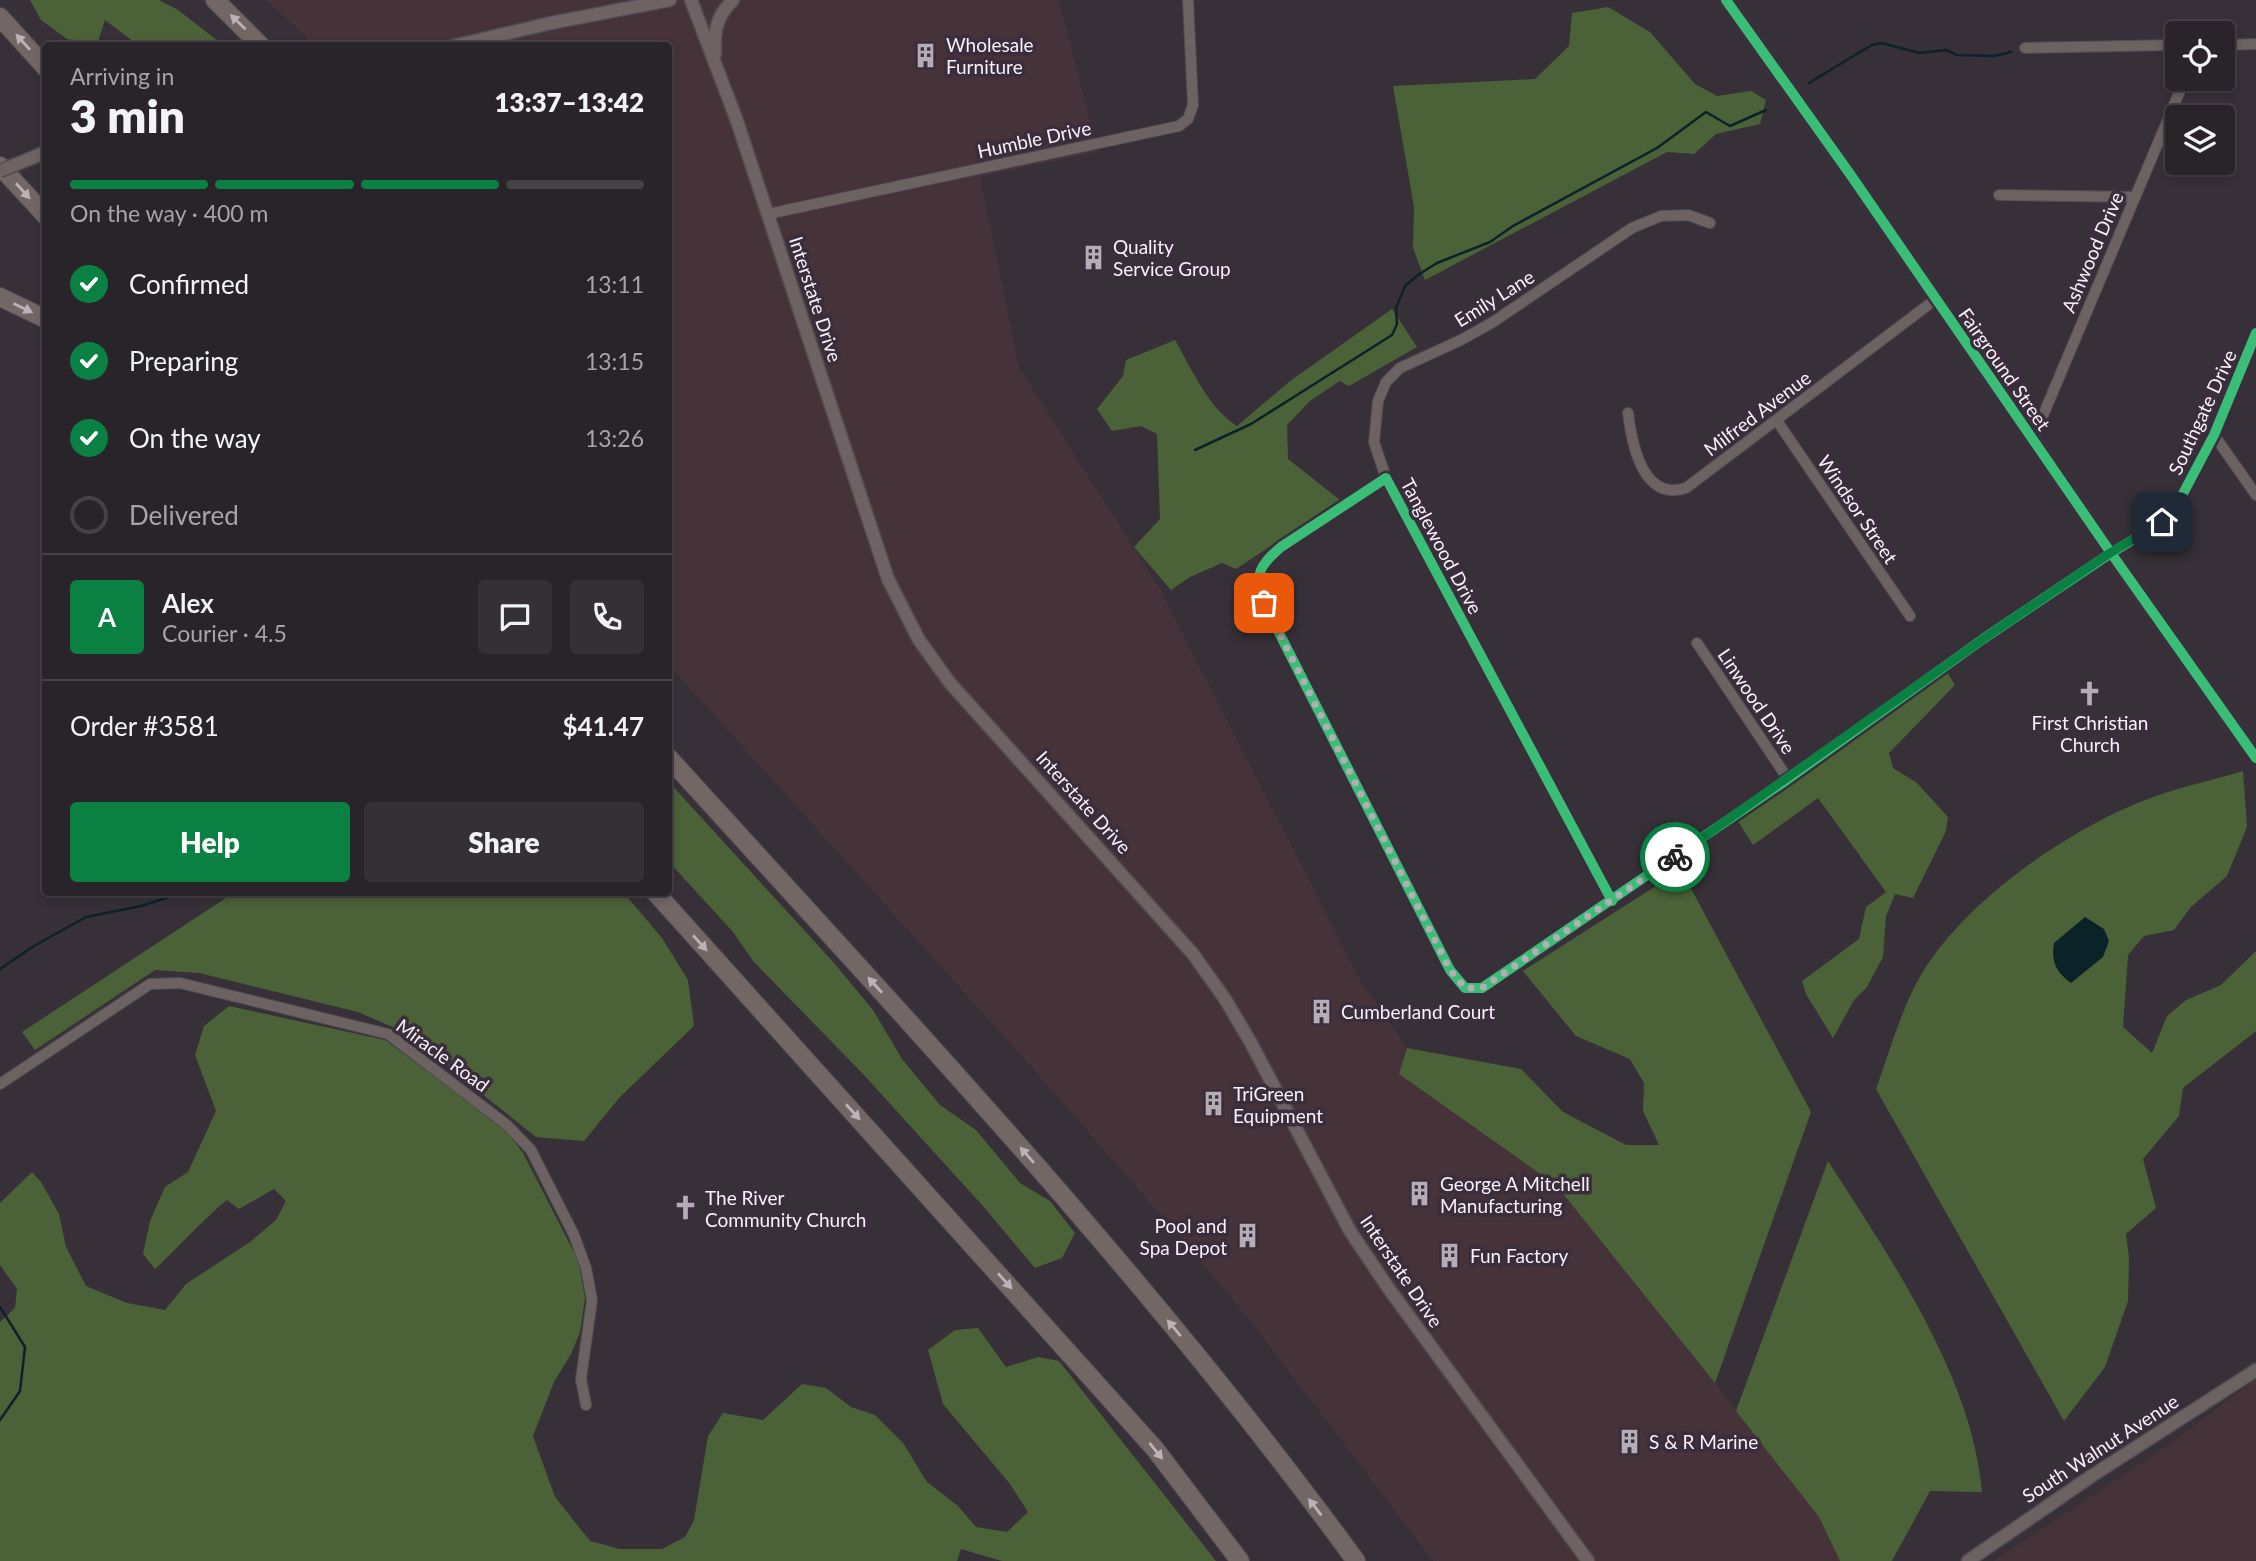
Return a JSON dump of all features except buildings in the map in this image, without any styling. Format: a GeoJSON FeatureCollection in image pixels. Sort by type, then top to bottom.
{"type":"FeatureCollection","features":[{"type":"Feature","properties":{"kind":"highway"},"geometry":{"type":"LineString","coordinates":[[215,0],[257,42]]}},
{"type":"Feature","properties":{"kind":"highway"},"geometry":{"type":"LineString","coordinates":[[0,17],[42,64]]}},
{"type":"Feature","properties":{"kind":"highway"},"geometry":{"type":"LineString","coordinates":[[0,166],[42,212]]}},
{"type":"Feature","properties":{"kind":"highway"},"geometry":{"type":"LineString","coordinates":[[0,297],[42,317]]}},
{"type":"Feature","properties":{"kind":"highway"},"geometry":{"type":"LineString","coordinates":[[672,761],[982,1103],[1110,1251],[1213,1375],[1356,1561]]}},
{"type":"Feature","properties":{"kind":"highway"},"geometry":{"type":"LineString","coordinates":[[659,896],[1146,1439],[1240,1561]]}},
{"type":"Feature","properties":{"kind":"main road"},"geometry":{"type":"LineString","coordinates":[[470,42],[670,0]]}},
{"type":"Feature","properties":{"kind":"main road","name":"Interstate Drive"},"geometry":{"type":"LineString","coordinates":[[691,0],[737,121],[888,579],[919,640],[950,683],[1193,954],[1225,999],[1251,1043],[1350,1231],[1389,1289],[1588,1561]]}},
{"type":"Feature","properties":{"kind":"main road"},"geometry":{"type":"LineString","coordinates":[[716,65],[716,24],[733,0]]}},
{"type":"Feature","properties":{"kind":"main road"},"geometry":{"type":"LineString","coordinates":[[0,171],[42,154]]}},
{"type":"Feature","properties":{"kind":"street","name":"Humble Drive"},"geometry":{"type":"LineString","coordinates":[[768,214],[1179,126],[1188,120],[1193,105],[1188,0]]}},
{"type":"Feature","properties":{"kind":"street","name":"Fairground Street"},"geometry":{"type":"LineString","coordinates":[[1726,0],[2110,553],[2256,758]]}},
{"type":"Feature","properties":{"kind":"street"},"geometry":{"type":"LineString","coordinates":[[2235,45],[2256,44]]}},
{"type":"Feature","properties":{"kind":"street"},"geometry":{"type":"LineString","coordinates":[[2025,48],[2165,45]]}},
{"type":"Feature","properties":{"kind":"street","name":"Ashwood Drive"},"geometry":{"type":"LineString","coordinates":[[2033,439],[2180,91]]}},
{"type":"Feature","properties":{"kind":"street"},"geometry":{"type":"LineString","coordinates":[[1999,195],[2135,197]]}},
{"type":"Feature","properties":{"kind":"street","name":"Emily Lane"},"geometry":{"type":"LineString","coordinates":[[1386,478],[1374,442],[1378,401],[1386,382],[1400,368],[1493,322],[1632,228],[1661,216],[1688,215],[1710,223]]}},
{"type":"Feature","properties":{"kind":"street","name":"Milfred Avenue"},"geometry":{"type":"LineString","coordinates":[[1628,414],[1632,441],[1643,471],[1661,489],[1673,492],[1686,488],[1936,299]]}},
{"type":"Feature","properties":{"kind":"street","name":"Southgate Drive"},"geometry":{"type":"LineString","coordinates":[[1482,988],[1788,779],[1983,639],[2110,553],[2162,522],[2178,503],[2214,435],[2256,333]]}},
{"type":"Feature","properties":{"kind":"street","name":"Windsor Street"},"geometry":{"type":"LineString","coordinates":[[1777,421],[1910,616]]}},
{"type":"Feature","properties":{"kind":"street"},"geometry":{"type":"LineString","coordinates":[[2214,435],[2256,495]]}},
{"type":"Feature","properties":{"kind":"street","name":"Tanglewood Drive"},"geometry":{"type":"LineString","coordinates":[[1482,988],[1465,988],[1450,970],[1259,590],[1258,574],[1267,560],[1281,547],[1386,478],[1612,901]]}},
{"type":"Feature","properties":{"kind":"street","name":"Linwood Drive"},"geometry":{"type":"LineString","coordinates":[[1697,643],[1788,779]]}},
{"type":"Feature","properties":{"kind":"street","name":"Miracle Road"},"geometry":{"type":"LineString","coordinates":[[0,1084],[150,984],[180,983],[388,1034],[507,1125],[531,1150],[574,1235],[586,1268],[592,1300],[581,1379],[586,1405]]}},
{"type":"Feature","properties":{"kind":"street","name":"South Walnut Avenue"},"geometry":{"type":"LineString","coordinates":[[1968,1561],[2093,1475],[2256,1370]]}},
{"type":"Feature","properties":{"kind":"shaded area"},"geometry":{"type":"Polygon","coordinates":[[[267,0],[1059,0],[1098,152],[980,177],[1019,367],[1161,591],[1360,980],[1407,1048],[1399,1074],[1556,1185],[1819,1517],[1840,1561],[1433,1561],[1249,1319],[1180,1237],[1036,1072],[672,668],[672,42],[311,42],[267,0]]]}},
{"type":"Feature","properties":{"kind":"shaded area"},"geometry":{"type":"Polygon","coordinates":[[[2256,1379],[2256,1561],[1993,1561],[2167,1446],[2256,1379]]]}},
{"type":"Feature","properties":{"kind":"green space"},"geometry":{"type":"Polygon","coordinates":[[[30,0],[159,0],[178,10],[218,41],[134,42],[105,20],[98,42],[85,42],[67,39],[41,20],[30,0]]]}},
{"type":"Feature","properties":{"kind":"green space"},"geometry":{"type":"Polygon","coordinates":[[[1608,7],[1650,32],[1695,84],[1717,96],[1751,91],[1766,100],[1760,124],[1716,134],[1694,154],[1667,152],[1425,280],[1413,248],[1414,207],[1393,86],[1535,79],[1569,46],[1572,13],[1608,7]]]}},
{"type":"Feature","properties":{"kind":"green space"},"geometry":{"type":"Polygon","coordinates":[[[1392,309],[1417,347],[1349,386],[1340,381],[1311,400],[1287,425],[1288,459],[1340,500],[1236,569],[1222,563],[1190,577],[1171,590],[1134,547],[1160,519],[1157,434],[1141,426],[1112,431],[1097,409],[1123,376],[1126,360],[1175,340],[1209,399],[1237,426],[1290,381],[1392,309]]]}},
{"type":"Feature","properties":{"kind":"green space"},"geometry":{"type":"Polygon","coordinates":[[[1947,672],[1955,685],[1889,753],[1893,768],[1917,783],[1948,817],[1946,831],[1913,898],[1895,894],[1886,916],[1883,957],[1867,987],[1854,1000],[1833,1038],[1806,994],[1802,981],[1859,939],[1866,907],[1886,892],[1818,798],[1753,845],[1738,821],[1947,672]]]}},
{"type":"Feature","properties":{"kind":"green space"},"geometry":{"type":"Polygon","coordinates":[[[2243,771],[2247,827],[2227,876],[2191,907],[2174,930],[2144,936],[2128,955],[2123,1027],[2152,1053],[2167,1016],[2186,1000],[2221,985],[2256,951],[2256,1031],[2183,1088],[2179,1116],[2143,1159],[2156,1208],[2126,1234],[2129,1258],[2128,1301],[2105,1367],[2064,1421],[1876,1089],[1902,1016],[1921,975],[1965,919],[1994,893],[2057,845],[2124,809],[2167,792],[2243,771]]]}},
{"type":"Feature","properties":{"kind":"green space"},"geometry":{"type":"Polygon","coordinates":[[[672,785],[834,963],[873,1010],[902,1059],[940,1105],[976,1130],[1020,1183],[1050,1201],[1075,1233],[1062,1258],[1035,1268],[982,1205],[864,1075],[753,961],[733,932],[672,865],[672,785]]]}},
{"type":"Feature","properties":{"kind":"green space"},"geometry":{"type":"Polygon","coordinates":[[[1681,870],[1811,1112],[1715,1383],[1556,1185],[1399,1074],[1407,1048],[1521,1069],[1563,1112],[1626,1145],[1659,1145],[1643,1111],[1644,1083],[1630,1059],[1576,1036],[1523,971],[1681,870]]]}},
{"type":"Feature","properties":{"kind":"green space"},"geometry":{"type":"Polygon","coordinates":[[[229,896],[627,896],[662,938],[688,980],[694,1026],[620,1097],[584,1141],[536,1137],[404,1032],[358,1012],[199,973],[155,970],[35,1050],[22,1032],[229,896]]]}},
{"type":"Feature","properties":{"kind":"green space"},"geometry":{"type":"Polygon","coordinates":[[[229,1006],[385,1040],[504,1128],[523,1153],[578,1260],[585,1298],[580,1332],[571,1354],[554,1382],[533,1436],[555,1497],[590,1541],[620,1549],[662,1549],[685,1537],[694,1520],[708,1436],[723,1413],[763,1420],[802,1384],[826,1388],[851,1407],[875,1415],[903,1443],[927,1482],[958,1506],[976,1527],[1007,1532],[1028,1512],[1010,1484],[943,1404],[928,1350],[955,1330],[978,1328],[1006,1367],[1038,1357],[1059,1361],[1216,1561],[1002,1561],[961,1549],[957,1561],[0,1561],[0,1322],[15,1308],[17,1289],[0,1265],[0,1203],[32,1172],[41,1182],[59,1214],[66,1247],[86,1286],[127,1303],[165,1310],[186,1284],[250,1242],[276,1220],[286,1201],[274,1189],[239,1209],[227,1200],[155,1269],[143,1254],[150,1221],[165,1187],[188,1172],[216,1111],[195,1055],[204,1026],[229,1006]]]}},
{"type":"Feature","properties":{"kind":"green space"},"geometry":{"type":"Polygon","coordinates":[[[1828,1161],[1877,1237],[1924,1319],[1945,1361],[1975,1448],[1982,1492],[1930,1491],[1892,1561],[1840,1561],[1819,1517],[1736,1411],[1828,1161]]]}},
{"type":"Feature","properties":{"kind":"water"},"geometry":{"type":"Polygon","coordinates":[[[2085,917],[2104,929],[2109,941],[2103,957],[2071,983],[2056,966],[2053,956],[2054,943],[2085,917]]]}},
{"type":"Feature","properties":{"kind":"waterway"},"geometry":{"type":"LineString","coordinates":[[1809,83],[1872,45],[1882,43],[1919,53],[1946,50],[1957,55],[1994,56],[2011,52]]}},
{"type":"Feature","properties":{"kind":"waterway"},"geometry":{"type":"LineString","coordinates":[[1195,450],[1251,424],[1392,335],[1397,324],[1396,308],[1405,286],[1437,263],[1490,242],[1513,226],[1657,148],[1706,112],[1730,126],[1766,110]]}},
{"type":"Feature","properties":{"kind":"waterway"},"geometry":{"type":"LineString","coordinates":[[0,969],[86,917],[141,906],[172,896]]}},
{"type":"Feature","properties":{"kind":"waterway"},"geometry":{"type":"LineString","coordinates":[[0,1307],[25,1347],[20,1391],[0,1420]]}},
{"type":"Feature","properties":{"kind":"cycle path"},"geometry":{"type":"LineString","coordinates":[[1726,0],[2256,758]]}},
{"type":"Feature","properties":{"kind":"cycle path"},"geometry":{"type":"LineString","coordinates":[[1612,901],[1386,478],[1281,547],[1260,571],[1259,585],[1264,603],[1450,970],[1465,988],[1482,988],[1788,779],[1983,639],[2162,522],[2178,503],[2214,435],[2256,333]]}},
{"type":"Feature","properties":{"kind":"way so far"},"geometry":{"type":"LineString","coordinates":[[1264,603],[1450,970],[1465,988],[1482,988],[1675,857]]}},
{"type":"Feature","properties":{"kind":"place","name":"Wholesale Furniture"},"geometry":{"type":"Point","coordinates":[926,55]}},
{"type":"Feature","properties":{"kind":"place","name":"Quality Service Group"},"geometry":{"type":"Point","coordinates":[1093,257]}},
{"type":"Feature","properties":{"kind":"place","name":"First Christian Church"},"geometry":{"type":"Point","coordinates":[2090,694]}},
{"type":"Feature","properties":{"kind":"place","name":"Cumberland Court"},"geometry":{"type":"Point","coordinates":[1321,1011]}},
{"type":"Feature","properties":{"kind":"place","name":"TriGreen Equipment"},"geometry":{"type":"Point","coordinates":[1213,1104]}},
{"type":"Feature","properties":{"kind":"place","name":"George A Mitchell Manufacturing"},"geometry":{"type":"Point","coordinates":[1420,1194]}},
{"type":"Feature","properties":{"kind":"place","name":"The River Community Church"},"geometry":{"type":"Point","coordinates":[685,1208]}},
{"type":"Feature","properties":{"kind":"place","name":"Pool and Spa Depot"},"geometry":{"type":"Point","coordinates":[1247,1236]}},
{"type":"Feature","properties":{"kind":"place","name":"Fun Factory"},"geometry":{"type":"Point","coordinates":[1450,1255]}},
{"type":"Feature","properties":{"kind":"place","name":"S & R Marine"},"geometry":{"type":"Point","coordinates":[1629,1441]}},
{"type":"Feature","properties":{"kind":"route"},"geometry":{"type":"LineString","coordinates":[[1675,857],[1983,639],[2110,553],[2162,522]]}}]}
